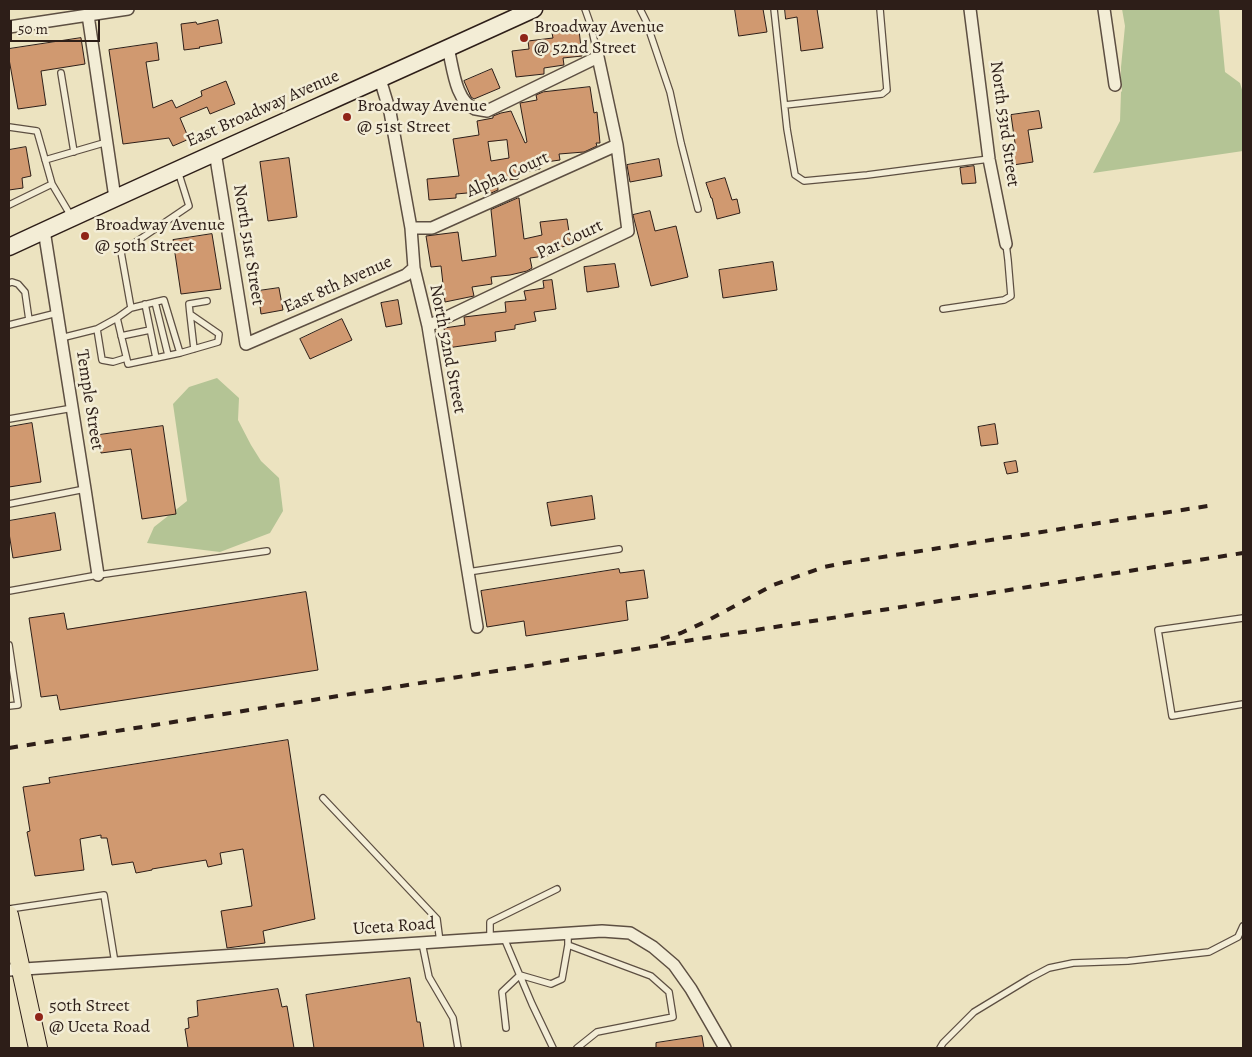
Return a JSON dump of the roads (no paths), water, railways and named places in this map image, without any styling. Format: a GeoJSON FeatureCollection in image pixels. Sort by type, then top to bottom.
{"type":"FeatureCollection","features":[{"type":"Feature","properties":{"kind":"main road"},"geometry":{"type":"LineString","coordinates":[[9,915],[15,970],[38,1048]]}},
{"type":"Feature","properties":{"kind":"street"},"geometry":{"type":"LineString","coordinates":[[9,28],[128,9]]}},
{"type":"Feature","properties":{"kind":"street","name":"East Broadway Avenue"},"geometry":{"type":"LineString","coordinates":[[9,247],[534,9]]}},
{"type":"Feature","properties":{"kind":"street","name":"North 53rd Street"},"geometry":{"type":"LineString","coordinates":[[970,9],[989,159],[1006,244]]}},
{"type":"Feature","properties":{"kind":"street"},"geometry":{"type":"LineString","coordinates":[[1104,9],[1115,85]]}},
{"type":"Feature","properties":{"kind":"street"},"geometry":{"type":"LineString","coordinates":[[88,15],[115,198]]}},
{"type":"Feature","properties":{"kind":"street"},"geometry":{"type":"LineString","coordinates":[[448,48],[458,91],[464,102],[476,109],[487,111],[598,57]]}},
{"type":"Feature","properties":{"kind":"street","name":"Par Court"},"geometry":{"type":"LineString","coordinates":[[428,326],[628,231],[617,145],[598,57]]}},
{"type":"Feature","properties":{"kind":"street","name":"North 52nd Street"},"geometry":{"type":"LineString","coordinates":[[380,79],[390,112],[411,228],[414,268],[428,326],[477,627]]}},
{"type":"Feature","properties":{"kind":"street","name":"Alpha Court"},"geometry":{"type":"LineString","coordinates":[[411,228],[432,228],[617,145]]}},
{"type":"Feature","properties":{"kind":"street","name":"North 51st Street"},"geometry":{"type":"LineString","coordinates":[[215,152],[246,344]]}},
{"type":"Feature","properties":{"kind":"street","name":"Temple Street"},"geometry":{"type":"LineString","coordinates":[[44,230],[98,575]]}},
{"type":"Feature","properties":{"kind":"street","name":"East 8th Avenue"},"geometry":{"type":"LineString","coordinates":[[246,344],[406,274],[414,268]]}},
{"type":"Feature","properties":{"kind":"street","name":"Uceta Road"},"geometry":{"type":"LineString","coordinates":[[15,970],[490,938],[568,939],[602,931],[630,933],[674,965],[691,989],[725,1048]]}},
{"type":"Feature","properties":{"kind":"lane"},"geometry":{"type":"LineString","coordinates":[[585,9],[598,57]]}},
{"type":"Feature","properties":{"kind":"lane"},"geometry":{"type":"LineString","coordinates":[[640,9],[646,20],[670,92],[698,209]]}},
{"type":"Feature","properties":{"kind":"lane"},"geometry":{"type":"LineString","coordinates":[[774,9],[795,175],[804,181],[989,159]]}},
{"type":"Feature","properties":{"kind":"lane"},"geometry":{"type":"LineString","coordinates":[[785,105],[882,94],[887,90],[880,9]]}},
{"type":"Feature","properties":{"kind":"lane"},"geometry":{"type":"LineString","coordinates":[[61,73],[74,152]]}},
{"type":"Feature","properties":{"kind":"lane"},"geometry":{"type":"LineString","coordinates":[[9,127],[37,131],[52,184],[72,218]]}},
{"type":"Feature","properties":{"kind":"lane"},"geometry":{"type":"LineString","coordinates":[[45,160],[107,142]]}},
{"type":"Feature","properties":{"kind":"lane"},"geometry":{"type":"LineString","coordinates":[[131,308],[121,252],[189,206],[177,170]]}},
{"type":"Feature","properties":{"kind":"lane"},"geometry":{"type":"LineString","coordinates":[[9,205],[52,184]]}},
{"type":"Feature","properties":{"kind":"lane"},"geometry":{"type":"LineString","coordinates":[[943,309],[1004,300],[1011,296],[1006,244]]}},
{"type":"Feature","properties":{"kind":"lane"},"geometry":{"type":"LineString","coordinates":[[9,284],[12,282],[18,284],[25,292],[29,320]]}},
{"type":"Feature","properties":{"kind":"lane"},"geometry":{"type":"LineString","coordinates":[[61,338],[97,329],[131,308],[164,300],[180,352]]}},
{"type":"Feature","properties":{"kind":"lane"},"geometry":{"type":"LineString","coordinates":[[194,349],[189,304],[207,301]]}},
{"type":"Feature","properties":{"kind":"lane"},"geometry":{"type":"LineString","coordinates":[[155,302],[168,355]]}},
{"type":"Feature","properties":{"kind":"lane"},"geometry":{"type":"LineString","coordinates":[[144,304],[156,358]]}},
{"type":"Feature","properties":{"kind":"lane"},"geometry":{"type":"LineString","coordinates":[[9,325],[57,313]]}},
{"type":"Feature","properties":{"kind":"lane"},"geometry":{"type":"LineString","coordinates":[[117,318],[128,364],[218,342],[219,334],[190,314]]}},
{"type":"Feature","properties":{"kind":"lane"},"geometry":{"type":"LineString","coordinates":[[97,329],[102,360],[113,362],[126,358]]}},
{"type":"Feature","properties":{"kind":"lane"},"geometry":{"type":"LineString","coordinates":[[121,336],[150,330]]}},
{"type":"Feature","properties":{"kind":"lane"},"geometry":{"type":"LineString","coordinates":[[9,419],[73,408]]}},
{"type":"Feature","properties":{"kind":"lane"},"geometry":{"type":"LineString","coordinates":[[9,504],[85,489]]}},
{"type":"Feature","properties":{"kind":"lane"},"geometry":{"type":"LineString","coordinates":[[468,572],[619,549]]}},
{"type":"Feature","properties":{"kind":"lane"},"geometry":{"type":"LineString","coordinates":[[9,591],[98,575],[267,551]]}},
{"type":"Feature","properties":{"kind":"lane"},"geometry":{"type":"LineString","coordinates":[[1243,618],[1158,630],[1172,716],[1243,704]]}},
{"type":"Feature","properties":{"kind":"lane"},"geometry":{"type":"LineString","coordinates":[[9,645],[18,704],[9,706]]}},
{"type":"Feature","properties":{"kind":"lane"},"geometry":{"type":"LineString","coordinates":[[323,798],[437,919],[440,942]]}},
{"type":"Feature","properties":{"kind":"lane"},"geometry":{"type":"LineString","coordinates":[[490,938],[490,922],[557,889]]}},
{"type":"Feature","properties":{"kind":"lane"},"geometry":{"type":"LineString","coordinates":[[9,909],[104,895],[115,963]]}},
{"type":"Feature","properties":{"kind":"lane"},"geometry":{"type":"LineString","coordinates":[[940,1048],[974,1012],[1049,968],[1073,963],[1209,952],[1238,937],[1243,926]]}},
{"type":"Feature","properties":{"kind":"lane"},"geometry":{"type":"LineString","coordinates":[[504,938],[553,1048]]}},
{"type":"Feature","properties":{"kind":"lane"},"geometry":{"type":"LineString","coordinates":[[520,975],[551,984],[562,979],[568,939],[651,976],[669,992],[674,1017],[597,1032],[577,1048]]}},
{"type":"Feature","properties":{"kind":"lane"},"geometry":{"type":"LineString","coordinates":[[422,943],[429,977],[453,1018],[458,1048]]}},
{"type":"Feature","properties":{"kind":"lane"},"geometry":{"type":"LineString","coordinates":[[506,1028],[502,992],[520,975]]}},
{"type":"Feature","properties":{"kind":"railway"},"geometry":{"type":"LineString","coordinates":[[661,639],[681,633],[707,621],[773,585],[824,567],[1214,505]]}},
{"type":"Feature","properties":{"kind":"railway"},"geometry":{"type":"LineString","coordinates":[[9,748],[1243,553]]}},
{"type":"Feature","properties":{"kind":"place","name":"Broadway Avenue @ 52nd Street"},"geometry":{"type":"Point","coordinates":[524,38]}},
{"type":"Feature","properties":{"kind":"place","name":"Broadway Avenue @ 51st Street"},"geometry":{"type":"Point","coordinates":[347,117]}},
{"type":"Feature","properties":{"kind":"place","name":"Broadway Avenue @ 50th Street"},"geometry":{"type":"Point","coordinates":[85,236]}},
{"type":"Feature","properties":{"kind":"place","name":"50th Street @ Uceta Road"},"geometry":{"type":"Point","coordinates":[39,1017]}}]}
